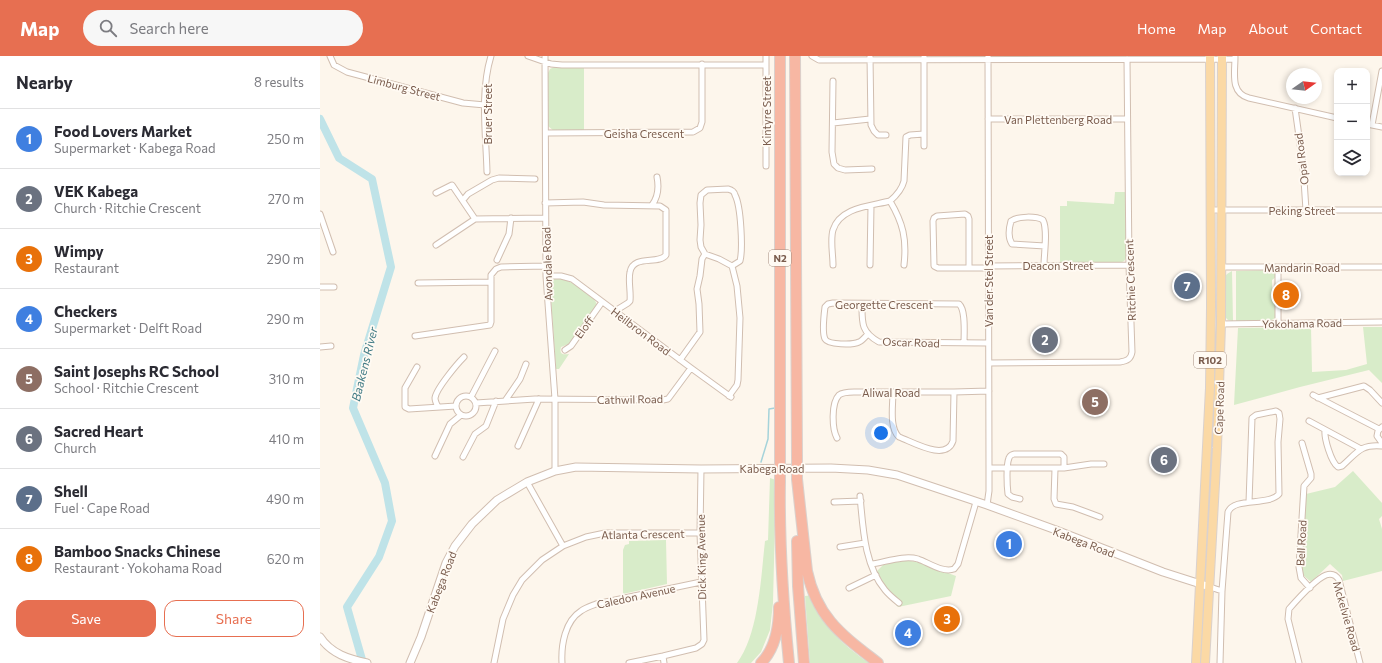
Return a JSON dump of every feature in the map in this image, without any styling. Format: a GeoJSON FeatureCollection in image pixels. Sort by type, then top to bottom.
{"type":"FeatureCollection","features":[{"type":"Feature","properties":{"kind":"highway","name":"N2"},"geometry":{"type":"LineString","coordinates":[[780,56],[780,515],[783,586],[789,663]]}},
{"type":"Feature","properties":{"kind":"highway","name":"N2"},"geometry":{"type":"LineString","coordinates":[[795,56],[796,459],[798,586],[804,663]]}},
{"type":"Feature","properties":{"kind":"highway"},"geometry":{"type":"LineString","coordinates":[[797,480],[807,571],[815,597],[823,612],[836,629],[878,663]]}},
{"type":"Feature","properties":{"kind":"highway"},"geometry":{"type":"LineString","coordinates":[[761,663],[769,653],[776,636],[778,626],[780,515]]}},
{"type":"Feature","properties":{"kind":"main road","name":"Cape Road"},"geometry":{"type":"LineString","coordinates":[[1196,663],[1210,388],[1210,57]]}},
{"type":"Feature","properties":{"kind":"main road","name":"Cape Road"},"geometry":{"type":"LineString","coordinates":[[1206,663],[1218,448],[1221,324],[1222,57]]}},
{"type":"Feature","properties":{"kind":"street","name":"Limburg Street"},"geometry":{"type":"LineString","coordinates":[[330,56],[334,65],[347,72],[463,103],[485,105]]}},
{"type":"Feature","properties":{"kind":"street","name":"Bruer Street"},"geometry":{"type":"LineString","coordinates":[[487,172],[485,105],[487,72],[491,56]]}},
{"type":"Feature","properties":{"kind":"street"},"geometry":{"type":"LineString","coordinates":[[528,56],[545,58],[551,64],[562,65],[766,65]]}},
{"type":"Feature","properties":{"kind":"street","name":"Kintyre Street"},"geometry":{"type":"LineString","coordinates":[[766,56],[766,166]]}},
{"type":"Feature","properties":{"kind":"street"},"geometry":{"type":"LineString","coordinates":[[812,56],[819,60],[837,58],[924,57],[1127,59],[1234,57],[1235,83],[1236,89],[1240,95],[1334,117]]}},
{"type":"Feature","properties":{"kind":"street"},"geometry":{"type":"LineString","coordinates":[[924,57],[924,146]]}},
{"type":"Feature","properties":{"kind":"street","name":"Avondale Road"},"geometry":{"type":"LineString","coordinates":[[545,58],[546,276],[555,399],[555,472]]}},
{"type":"Feature","properties":{"kind":"street"},"geometry":{"type":"LineString","coordinates":[[870,58],[871,125],[876,134],[881,136],[886,135]]}},
{"type":"Feature","properties":{"kind":"street","name":"Van der Stel Street"},"geometry":{"type":"LineString","coordinates":[[987,505],[989,490],[988,58]]}},
{"type":"Feature","properties":{"kind":"street","name":"Ritchie Crescent"},"geometry":{"type":"LineString","coordinates":[[988,363],[1120,362],[1129,359],[1132,352],[1129,265],[1127,59]]}},
{"type":"Feature","properties":{"kind":"street","name":"Geisha Crescent"},"geometry":{"type":"LineString","coordinates":[[546,133],[694,132],[700,128],[702,122],[702,64]]}},
{"type":"Feature","properties":{"kind":"street"},"geometry":{"type":"LineString","coordinates":[[1382,71],[1370,124],[1382,127]]}},
{"type":"Feature","properties":{"kind":"street"},"geometry":{"type":"LineString","coordinates":[[833,82],[832,152],[834,164],[838,168],[846,170],[872,169]]}},
{"type":"Feature","properties":{"kind":"street","name":"Opal Road"},"geometry":{"type":"LineString","coordinates":[[1295,108],[1303,165],[1306,210]]}},
{"type":"Feature","properties":{"kind":"street"},"geometry":{"type":"LineString","coordinates":[[833,123],[870,119]]}},
{"type":"Feature","properties":{"kind":"street","name":"Van Plettenberg Road"},"geometry":{"type":"LineString","coordinates":[[988,119],[1127,119]]}},
{"type":"Feature","properties":{"kind":"street"},"geometry":{"type":"LineString","coordinates":[[833,265],[832,236],[833,230],[838,222],[852,211],[890,201],[900,191],[904,181],[906,136],[924,134]]}},
{"type":"Feature","properties":{"kind":"street"},"geometry":{"type":"LineString","coordinates":[[652,205],[658,191],[657,177]]}},
{"type":"Feature","properties":{"kind":"street"},"geometry":{"type":"LineString","coordinates":[[463,200],[468,194],[492,180],[499,178],[535,179]]}},
{"type":"Feature","properties":{"kind":"street"},"geometry":{"type":"LineString","coordinates":[[436,193],[452,185],[475,219]]}},
{"type":"Feature","properties":{"kind":"street"},"geometry":{"type":"LineString","coordinates":[[707,190],[731,190],[735,194],[740,215],[740,261],[732,266],[705,254],[701,247],[700,240],[701,195],[707,190]]}},
{"type":"Feature","properties":{"kind":"street"},"geometry":{"type":"LineString","coordinates":[[890,201],[904,228],[904,265]]}},
{"type":"Feature","properties":{"kind":"street"},"geometry":{"type":"LineString","coordinates":[[545,203],[583,202],[604,205],[652,205],[660,206],[666,210],[666,255],[661,259],[643,260],[633,266],[630,272],[630,301],[615,312]]}},
{"type":"Feature","properties":{"kind":"street"},"geometry":{"type":"LineString","coordinates":[[870,265],[871,206]]}},
{"type":"Feature","properties":{"kind":"street","name":"Peking Street"},"geometry":{"type":"LineString","coordinates":[[1210,210],[1382,210]]}},
{"type":"Feature","properties":{"kind":"street"},"geometry":{"type":"LineString","coordinates":[[320,214],[333,252]]}},
{"type":"Feature","properties":{"kind":"street","name":"Deacon Street"},"geometry":{"type":"LineString","coordinates":[[968,268],[968,216],[965,214],[937,216],[933,221],[934,266],[938,268],[968,268],[1044,265],[1129,265]]}},
{"type":"Feature","properties":{"kind":"street"},"geometry":{"type":"LineString","coordinates":[[498,260],[509,234],[511,218]]}},
{"type":"Feature","properties":{"kind":"street"},"geometry":{"type":"LineString","coordinates":[[436,245],[475,219],[545,218]]}},
{"type":"Feature","properties":{"kind":"street"},"geometry":{"type":"LineString","coordinates":[[1044,265],[1045,246],[1044,222],[1041,218],[1017,218],[1011,221],[1010,240],[1012,244],[1045,246]]}},
{"type":"Feature","properties":{"kind":"street"},"geometry":{"type":"LineString","coordinates":[[680,360],[700,332],[697,289],[702,259],[705,254]]}},
{"type":"Feature","properties":{"kind":"street"},"geometry":{"type":"LineString","coordinates":[[415,336],[490,325],[491,275],[496,269],[501,267],[546,266]]}},
{"type":"Feature","properties":{"kind":"street","name":"Heilbron Road"},"geometry":{"type":"LineString","coordinates":[[546,276],[561,276],[572,279],[730,396],[737,385],[738,380],[740,323],[737,286],[732,266]]}},
{"type":"Feature","properties":{"kind":"street","name":"Mandarin Road"},"geometry":{"type":"LineString","coordinates":[[1221,267],[1382,267]]}},
{"type":"Feature","properties":{"kind":"street"},"geometry":{"type":"LineString","coordinates":[[1278,267],[1278,323]]}},
{"type":"Feature","properties":{"kind":"street"},"geometry":{"type":"LineString","coordinates":[[418,283],[491,282]]}},
{"type":"Feature","properties":{"kind":"street"},"geometry":{"type":"LineString","coordinates":[[320,287],[334,287]]}},
{"type":"Feature","properties":{"kind":"street","name":"Eloff"},"geometry":{"type":"LineString","coordinates":[[565,350],[571,346],[602,302]]}},
{"type":"Feature","properties":{"kind":"street","name":"Georgette Crescent"},"geometry":{"type":"LineString","coordinates":[[868,334],[861,341],[855,343],[830,343],[824,336],[824,311],[827,306],[833,303],[959,304],[963,312],[964,343]]}},
{"type":"Feature","properties":{"kind":"street","name":"Oscar Road"},"geometry":{"type":"LineString","coordinates":[[862,304],[863,328],[874,340],[884,343],[988,343]]}},
{"type":"Feature","properties":{"kind":"street","name":"Yokohama Road"},"geometry":{"type":"LineString","coordinates":[[1221,324],[1382,322]]}},
{"type":"Feature","properties":{"kind":"street"},"geometry":{"type":"LineString","coordinates":[[320,347],[331,346]]}},
{"type":"Feature","properties":{"kind":"street"},"geometry":{"type":"LineString","coordinates":[[471,397],[495,351]]}},
{"type":"Feature","properties":{"kind":"street"},"geometry":{"type":"LineString","coordinates":[[438,407],[435,399],[436,395],[450,373],[464,357]]}},
{"type":"Feature","properties":{"kind":"street"},"geometry":{"type":"LineString","coordinates":[[505,401],[513,391],[526,364]]}},
{"type":"Feature","properties":{"kind":"street"},"geometry":{"type":"LineString","coordinates":[[417,367],[405,388],[405,407],[409,409],[456,406]]}},
{"type":"Feature","properties":{"kind":"street","name":"Cathwil Road"},"geometry":{"type":"LineString","coordinates":[[476,403],[539,399],[663,400],[671,395],[691,368]]}},
{"type":"Feature","properties":{"kind":"street"},"geometry":{"type":"LineString","coordinates":[[1382,403],[1370,390],[1364,386],[1316,397],[1381,428],[1377,436],[1382,443]]}},
{"type":"Feature","properties":{"kind":"street"},"geometry":{"type":"LineString","coordinates":[[513,391],[514,400]]}},
{"type":"Feature","properties":{"kind":"street","name":"Aliwal Road"},"geometry":{"type":"LineString","coordinates":[[837,438],[834,426],[834,402],[843,393],[989,391]]}},
{"type":"Feature","properties":{"kind":"street"},"geometry":{"type":"LineString","coordinates":[[893,392],[893,428],[896,434],[899,437],[935,451],[942,451],[948,448],[953,441],[954,392]]}},
{"type":"Feature","properties":{"kind":"street"},"geometry":{"type":"LineString","coordinates":[[460,397],[471,397],[476,403],[475,411],[471,415],[461,415],[457,411],[457,401],[460,397]]}},
{"type":"Feature","properties":{"kind":"street"},"geometry":{"type":"LineString","coordinates":[[518,446],[539,399]]}},
{"type":"Feature","properties":{"kind":"street"},"geometry":{"type":"LineString","coordinates":[[463,456],[475,434],[486,426],[496,401]]}},
{"type":"Feature","properties":{"kind":"street"},"geometry":{"type":"LineString","coordinates":[[1220,663],[1222,591],[1228,512],[1229,509],[1233,507],[1249,502],[1272,499],[1279,494],[1278,442],[1280,419],[1279,414],[1276,411],[1256,415],[1252,418],[1249,502]]}},
{"type":"Feature","properties":{"kind":"street"},"geometry":{"type":"LineString","coordinates":[[435,456],[450,424],[461,415]]}},
{"type":"Feature","properties":{"kind":"street"},"geometry":{"type":"LineString","coordinates":[[1309,421],[1361,449]]}},
{"type":"Feature","properties":{"kind":"street"},"geometry":{"type":"LineString","coordinates":[[1325,430],[1326,440],[1336,466],[1342,466],[1361,449],[1371,445],[1382,446]]}},
{"type":"Feature","properties":{"kind":"street","name":"Bell Road"},"geometry":{"type":"LineString","coordinates":[[1302,443],[1311,478],[1304,486],[1299,573],[1304,583],[1310,588]]}},
{"type":"Feature","properties":{"kind":"street"},"geometry":{"type":"LineString","coordinates":[[1020,499],[1012,497],[1008,494],[1008,458],[1011,455],[1058,454],[1062,455],[1064,458],[1064,468]]}},
{"type":"Feature","properties":{"kind":"street"},"geometry":{"type":"LineString","coordinates":[[989,468],[1055,469],[1091,464],[1104,464]]}},
{"type":"Feature","properties":{"kind":"street","name":"Kabega Road"},"geometry":{"type":"LineString","coordinates":[[410,663],[421,637],[446,563],[455,546],[472,524],[497,500],[527,482],[555,472],[576,467],[595,466],[701,469],[808,468],[868,470],[897,475],[987,505],[1163,572],[1222,591]]}},
{"type":"Feature","properties":{"kind":"street","name":"Dick King Avenue"},"geometry":{"type":"LineString","coordinates":[[663,656],[696,648],[702,644],[704,640],[700,533],[701,469]]}},
{"type":"Feature","properties":{"kind":"street"},"geometry":{"type":"LineString","coordinates":[[1055,469],[1055,503],[1058,505],[1073,507],[1100,517]]}},
{"type":"Feature","properties":{"kind":"street"},"geometry":{"type":"LineString","coordinates":[[527,482],[563,546]]}},
{"type":"Feature","properties":{"kind":"street"},"geometry":{"type":"LineString","coordinates":[[834,502],[860,498],[866,543],[876,575],[886,592],[899,603]]}},
{"type":"Feature","properties":{"kind":"street"},"geometry":{"type":"LineString","coordinates":[[872,564],[909,558],[918,559],[949,570],[957,567],[976,502]]}},
{"type":"Feature","properties":{"kind":"street","name":"Atlanta Crescent"},"geometry":{"type":"LineString","coordinates":[[494,663],[503,619],[513,595],[522,580],[542,560],[563,546],[586,537],[605,533],[700,533]]}},
{"type":"Feature","properties":{"kind":"street"},"geometry":{"type":"LineString","coordinates":[[840,547],[866,543]]}},
{"type":"Feature","properties":{"kind":"street","name":"Mckelvie Road"},"geometry":{"type":"LineString","coordinates":[[1310,588],[1328,574],[1338,577],[1360,663]]}},
{"type":"Feature","properties":{"kind":"street"},"geometry":{"type":"LineString","coordinates":[[849,588],[876,575]]}},
{"type":"Feature","properties":{"kind":"street","name":"Caledon Avenue"},"geometry":{"type":"LineString","coordinates":[[562,663],[562,647],[565,636],[571,622],[581,610],[596,604],[701,582]]}},
{"type":"Feature","properties":{"kind":"street"},"geometry":{"type":"LineString","coordinates":[[1299,663],[1287,614],[1288,609],[1310,588]]}},
{"type":"Feature","properties":{"kind":"street"},"geometry":{"type":"LineString","coordinates":[[320,638],[336,653],[353,660],[366,663]]}},
{"type":"Feature","properties":{"kind":"street"},"geometry":{"type":"LineString","coordinates":[[629,663],[663,656],[664,663]]}},
{"type":"Feature","properties":{"kind":"green space"},"geometry":{"type":"Polygon","coordinates":[[[554,67],[584,68],[584,131],[554,131],[548,126],[548,73],[550,69],[554,67]]]}},
{"type":"Feature","properties":{"kind":"green space"},"geometry":{"type":"Polygon","coordinates":[[[1115,192],[1126,192],[1127,257],[1124,261],[1120,263],[1060,263],[1060,206],[1067,206],[1067,201],[1114,204],[1115,192]]]}},
{"type":"Feature","properties":{"kind":"green space"},"geometry":{"type":"Polygon","coordinates":[[[1271,270],[1275,273],[1276,277],[1272,280],[1272,298],[1276,296],[1275,318],[1270,321],[1236,321],[1236,271],[1271,270]]]}},
{"type":"Feature","properties":{"kind":"green space"},"geometry":{"type":"Polygon","coordinates":[[[1232,271],[1233,321],[1228,320],[1224,316],[1224,278],[1232,271]]]}},
{"type":"Feature","properties":{"kind":"green space"},"geometry":{"type":"Polygon","coordinates":[[[558,277],[568,281],[587,293],[596,302],[597,306],[571,343],[561,347],[562,354],[569,354],[559,369],[556,369],[550,285],[552,280],[558,277]]]}},
{"type":"Feature","properties":{"kind":"green space"},"geometry":{"type":"Polygon","coordinates":[[[1311,327],[1312,372],[1346,370],[1367,364],[1363,327],[1382,327],[1382,383],[1369,370],[1234,405],[1238,328],[1311,327]]]}},
{"type":"Feature","properties":{"kind":"green space"},"geometry":{"type":"Polygon","coordinates":[[[1353,471],[1382,503],[1382,516],[1379,519],[1382,529],[1382,571],[1343,581],[1342,575],[1330,564],[1311,582],[1303,575],[1301,567],[1306,494],[1335,487],[1353,471]]]}},
{"type":"Feature","properties":{"kind":"green space"},"geometry":{"type":"Polygon","coordinates":[[[770,478],[776,480],[773,603],[770,630],[761,652],[751,663],[737,663],[750,637],[758,604],[765,541],[768,540],[770,478]]]}},
{"type":"Feature","properties":{"kind":"green space"},"geometry":{"type":"Polygon","coordinates":[[[666,540],[667,584],[623,594],[623,550],[625,545],[629,544],[629,541],[666,540]]]}},
{"type":"Feature","properties":{"kind":"green space"},"geometry":{"type":"Polygon","coordinates":[[[902,560],[918,562],[956,576],[951,596],[898,607],[896,605],[901,603],[880,581],[877,571],[883,565],[902,560]]]}},
{"type":"Feature","properties":{"kind":"green space"},"geometry":{"type":"Polygon","coordinates":[[[812,595],[817,607],[834,634],[849,648],[869,663],[810,663],[805,596],[812,595]]]}},
{"type":"Feature","properties":{"kind":"waterway","name":"Baakens River"},"geometry":{"type":"LineString","coordinates":[[320,119],[339,158],[372,179],[391,267],[364,355],[353,408],[385,483],[392,521],[379,557],[347,607],[363,663]]}},
{"type":"Feature","properties":{"kind":"waterway"},"geometry":{"type":"LineString","coordinates":[[761,462],[768,439],[769,409],[775,408]]}},
{"type":"Feature","properties":{"kind":"place","name":"Shell"},"geometry":{"type":"Point","coordinates":[1187,286]}},
{"type":"Feature","properties":{"kind":"place","name":"Bamboo Snacks Chinese"},"geometry":{"type":"Point","coordinates":[1286,295]}},
{"type":"Feature","properties":{"kind":"place","name":"VEK Kabega"},"geometry":{"type":"Point","coordinates":[1045,340]}},
{"type":"Feature","properties":{"kind":"place","name":"Saint Josephs RC School"},"geometry":{"type":"Point","coordinates":[1095,402]}},
{"type":"Feature","properties":{"kind":"place","name":"Sacred Heart"},"geometry":{"type":"Point","coordinates":[1164,460]}},
{"type":"Feature","properties":{"kind":"place","name":"Food Lovers Market"},"geometry":{"type":"Point","coordinates":[1009,544]}},
{"type":"Feature","properties":{"kind":"place","name":"Wimpy"},"geometry":{"type":"Point","coordinates":[947,619]}},
{"type":"Feature","properties":{"kind":"place","name":"Checkers"},"geometry":{"type":"Point","coordinates":[908,633]}}]}
